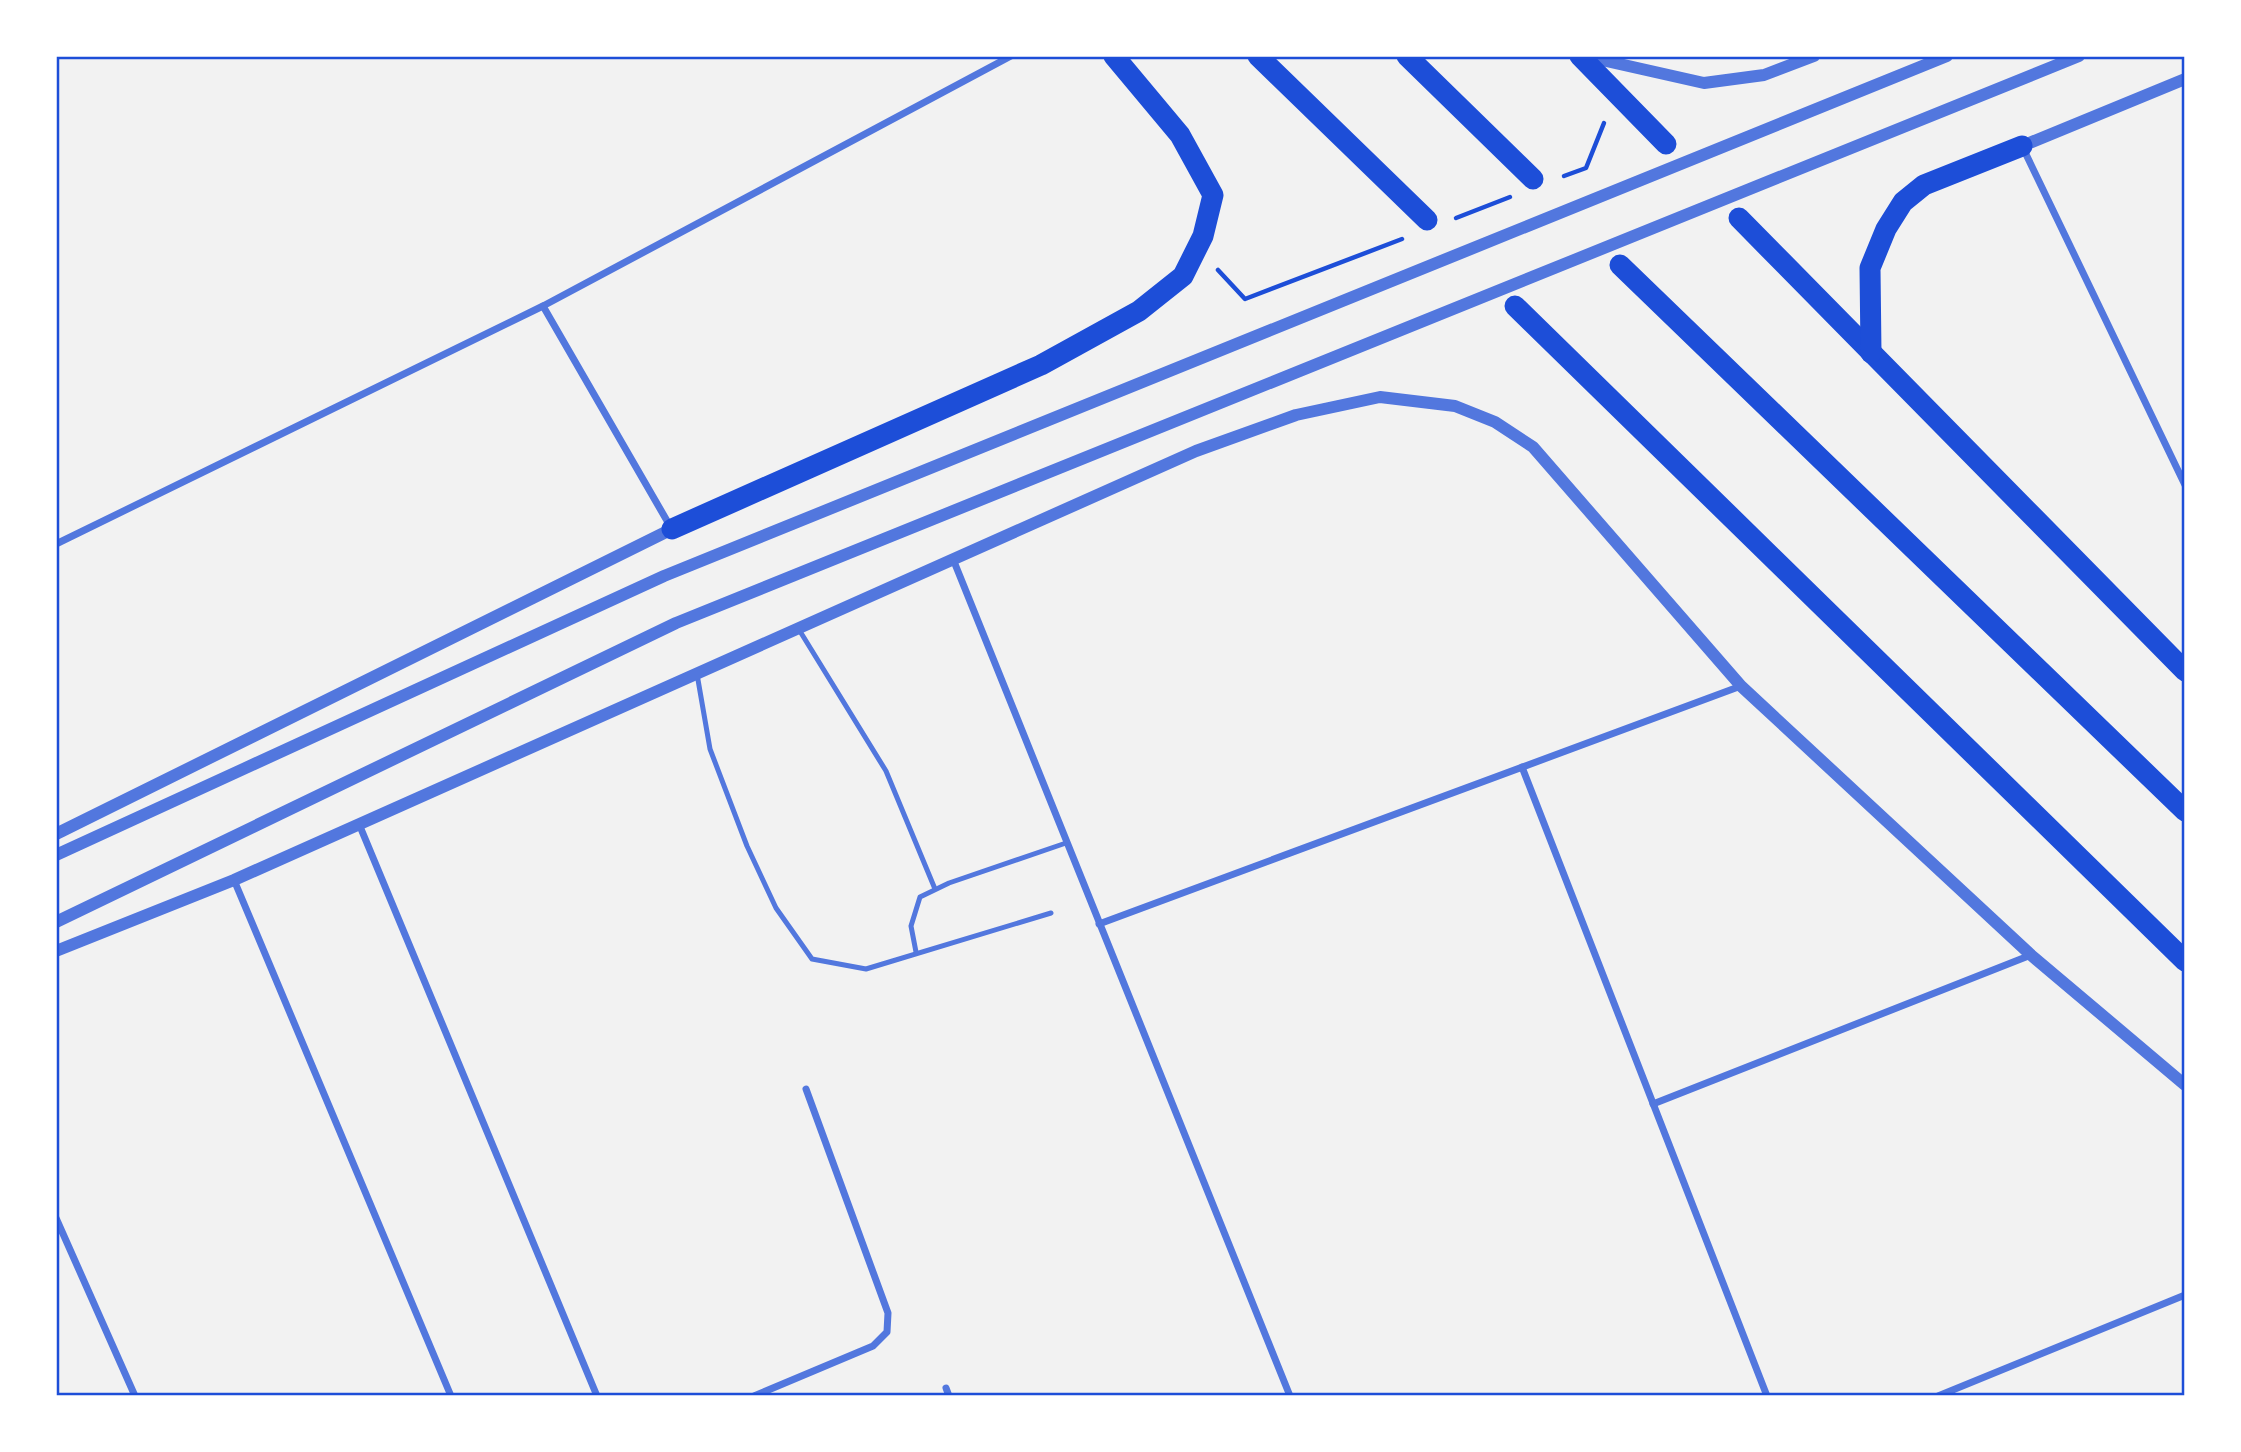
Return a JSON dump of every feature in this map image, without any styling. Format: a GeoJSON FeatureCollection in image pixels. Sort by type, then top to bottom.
{"type":"FeatureCollection","features":[{"type":"Feature","properties":{"kind":"highway"},"geometry":{"type":"LineString","coordinates":[[672,529],[1041,365],[1139,311],[1183,276],[1203,236],[1213,195],[1180,135],[1114,56]]}},
{"type":"Feature","properties":{"kind":"highway"},"geometry":{"type":"LineString","coordinates":[[1258,56],[1427,220]]}},
{"type":"Feature","properties":{"kind":"highway"},"geometry":{"type":"LineString","coordinates":[[1407,56],[1533,179]]}},
{"type":"Feature","properties":{"kind":"highway"},"geometry":{"type":"LineString","coordinates":[[1582,56],[1666,144]]}},
{"type":"Feature","properties":{"kind":"highway"},"geometry":{"type":"LineString","coordinates":[[1871,353],[1870,268],[1886,229],[1903,202],[1924,185],[2022,146]]}},
{"type":"Feature","properties":{"kind":"highway"},"geometry":{"type":"LineString","coordinates":[[1740,218],[2185,671]]}},
{"type":"Feature","properties":{"kind":"highway"},"geometry":{"type":"LineString","coordinates":[[1620,265],[2185,811]]}},
{"type":"Feature","properties":{"kind":"highway"},"geometry":{"type":"LineString","coordinates":[[1515,306],[2185,961]]}},
{"type":"Feature","properties":{"kind":"street"},"geometry":{"type":"LineString","coordinates":[[56,544],[543,306],[1011,56]]}},
{"type":"Feature","properties":{"kind":"street"},"geometry":{"type":"LineString","coordinates":[[1582,56],[1704,83],[1764,75],[1796,59],[1814,56]]}},
{"type":"Feature","properties":{"kind":"street"},"geometry":{"type":"LineString","coordinates":[[56,855],[664,576],[1947,56]]}},
{"type":"Feature","properties":{"kind":"street"},"geometry":{"type":"LineString","coordinates":[[56,922],[676,623],[2079,56]]}},
{"type":"Feature","properties":{"kind":"street"},"geometry":{"type":"LineString","coordinates":[[2185,79],[2022,146],[2185,485]]}},
{"type":"Feature","properties":{"kind":"street"},"geometry":{"type":"LineString","coordinates":[[56,834],[672,529],[543,306]]}},
{"type":"Feature","properties":{"kind":"street"},"geometry":{"type":"LineString","coordinates":[[56,950],[234,880],[1196,451],[1296,415],[1380,397],[1455,406],[1495,422],[1533,447],[1741,686],[2031,954],[2185,1085]]}},
{"type":"Feature","properties":{"kind":"street"},"geometry":{"type":"LineString","coordinates":[[953,559],[1290,1396]]}},
{"type":"Feature","properties":{"kind":"street"},"geometry":{"type":"LineString","coordinates":[[1099,924],[1741,686]]}},
{"type":"Feature","properties":{"kind":"street"},"geometry":{"type":"LineString","coordinates":[[1522,767],[1767,1396]]}},
{"type":"Feature","properties":{"kind":"street"},"geometry":{"type":"LineString","coordinates":[[359,824],[597,1396]]}},
{"type":"Feature","properties":{"kind":"street"},"geometry":{"type":"LineString","coordinates":[[234,880],[451,1396]]}},
{"type":"Feature","properties":{"kind":"street"},"geometry":{"type":"LineString","coordinates":[[1653,1104],[2031,954]]}},
{"type":"Feature","properties":{"kind":"street"},"geometry":{"type":"LineString","coordinates":[[754,1396],[873,1346],[887,1332],[888,1312],[806,1089]]}},
{"type":"Feature","properties":{"kind":"street"},"geometry":{"type":"LineString","coordinates":[[56,1218],[135,1396]]}},
{"type":"Feature","properties":{"kind":"street"},"geometry":{"type":"LineString","coordinates":[[1938,1396],[2185,1295]]}},
{"type":"Feature","properties":{"kind":"lane"},"geometry":{"type":"LineString","coordinates":[[798,628],[886,771],[935,889]]}},
{"type":"Feature","properties":{"kind":"lane"},"geometry":{"type":"LineString","coordinates":[[696,674],[710,749],[747,846],[776,908],[812,958],[866,969],[1051,913]]}},
{"type":"Feature","properties":{"kind":"lane"},"geometry":{"type":"LineString","coordinates":[[916,952],[911,926],[920,897],[935,889],[1066,843]]}}]}
